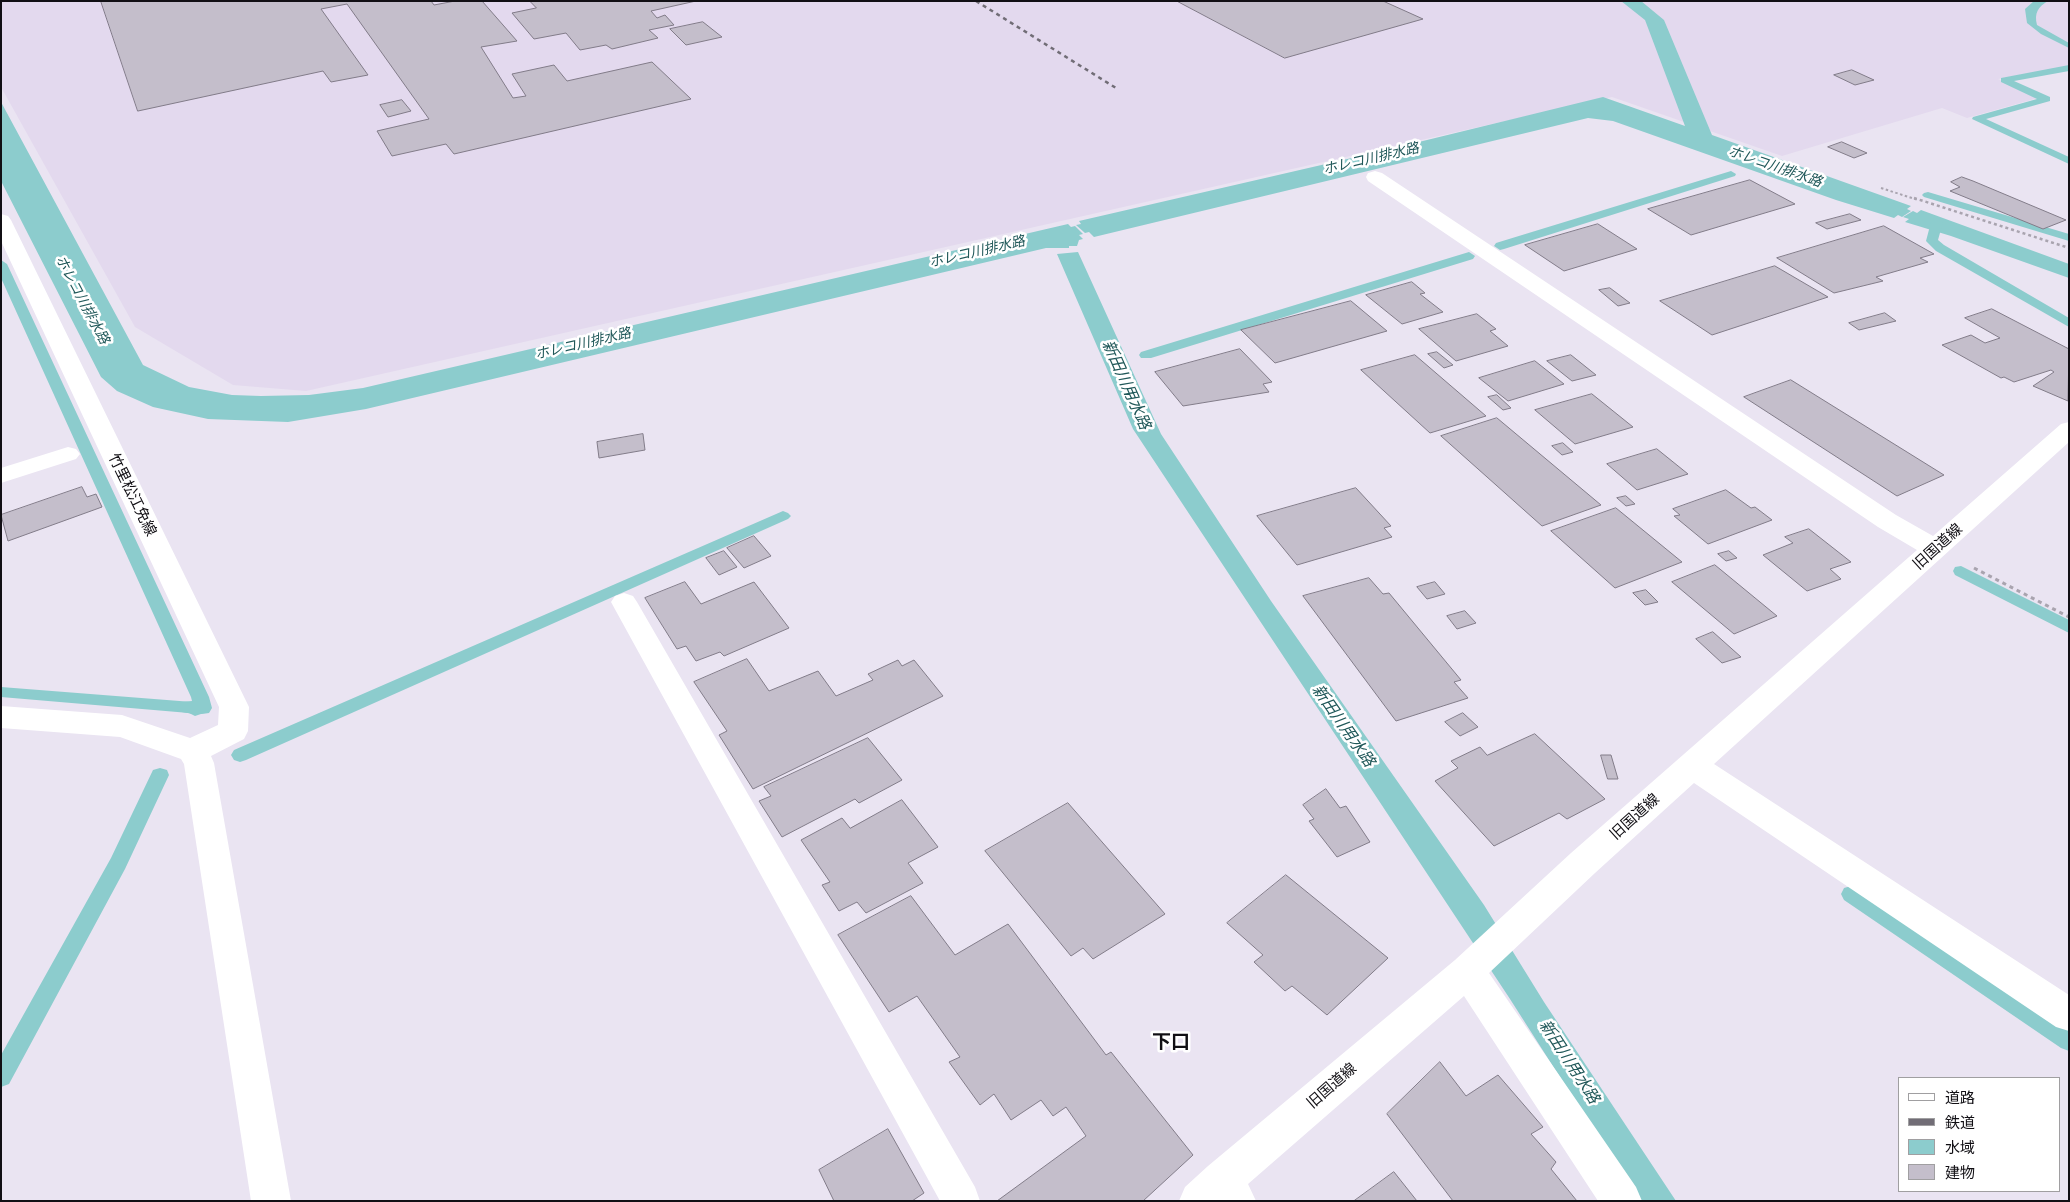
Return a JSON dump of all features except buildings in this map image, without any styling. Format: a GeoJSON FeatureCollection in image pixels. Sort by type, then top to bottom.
{"type":"FeatureCollection","features":[{"type":"Feature","properties":{"kind":"street"},"geometry":{"type":"LineString","coordinates":[[1375,177],[1887,521],[1936,549]]}},
{"type":"Feature","properties":{"kind":"street","name":"竹里松江免線"},"geometry":{"type":"LineString","coordinates":[[1,220],[234,707],[233,731],[192,751]]}},
{"type":"Feature","properties":{"kind":"street","name":"旧国道線"},"geometry":{"type":"LineString","coordinates":[[1219,1194],[1692,766],[2069,429]]}},
{"type":"Feature","properties":{"kind":"street"},"geometry":{"type":"LineString","coordinates":[[1,717],[122,726],[192,751],[199,763],[271,1201]]}},
{"type":"Feature","properties":{"kind":"street"},"geometry":{"type":"LineString","coordinates":[[1692,766],[2069,1015]]}},
{"type":"Feature","properties":{"kind":"street"},"geometry":{"type":"LineString","coordinates":[[1467,970],[1622,1201]]}},
{"type":"Feature","properties":{"kind":"lane"},"geometry":{"type":"LineString","coordinates":[[1,476],[68,454]]}},
{"type":"Feature","properties":{"kind":"lane"},"geometry":{"type":"LineString","coordinates":[[624,602],[961,1201]]}},
{"type":"Feature","properties":{"kind":"path"},"geometry":{"type":"LineString","coordinates":[[1881,188],[2069,248]]}},
{"type":"Feature","properties":{"kind":"path"},"geometry":{"type":"LineString","coordinates":[[1936,549],[2069,617]]}},
{"type":"Feature","properties":{"kind":"shaded area"},"geometry":{"type":"Polygon","coordinates":[[[1,1],[2069,1],[2069,66],[1998,79],[2038,98],[1967,118],[1942,108],[1782,156],[1612,97],[306,391],[233,385],[135,327],[1,87],[1,1]]]}},
{"type":"Feature","properties":{"kind":"water","name":"ホレコ川排水路"},"geometry":{"type":"Polygon","coordinates":[[[1621,1],[1641,1],[1664,20],[1712,135],[1911,206],[1907,209],[1911,211],[1902,217],[1898,215],[1894,218],[1836,200],[1613,121],[1588,118],[1094,237],[1089,232],[1085,233],[1076,225],[1081,224],[1079,221],[1382,151],[1603,97],[1685,126],[1645,20],[1621,1]]]}},
{"type":"Feature","properties":{"kind":"water"},"geometry":{"type":"Polygon","coordinates":[[[2034,1],[2048,1],[2038,11],[2036,17],[2037,25],[2069,43],[2069,48],[2041,34],[2027,23],[2025,9],[2034,1]]]}},
{"type":"Feature","properties":{"kind":"water","name":"ホレコ川排水路"},"geometry":{"type":"Polygon","coordinates":[[[1,102],[143,365],[189,387],[232,395],[309,395],[363,388],[1068,224],[1071,227],[1075,226],[1083,234],[1079,235],[1083,239],[1079,240],[1077,246],[1069,246],[1069,248],[1046,248],[366,409],[288,422],[208,419],[153,407],[117,391],[101,377],[1,181],[1,102]]]}},
{"type":"Feature","properties":{"kind":"water"},"geometry":{"type":"Polygon","coordinates":[[[1921,210],[2069,264],[2069,278],[1951,236],[1905,222],[1909,219],[1903,217],[1913,211],[1917,213],[1921,210]]]}},
{"type":"Feature","properties":{"kind":"water","name":"新田川用水路"},"geometry":{"type":"Polygon","coordinates":[[[1078,252],[1161,434],[1271,601],[1484,905],[1544,1002],[1676,1201],[1639,1201],[1510,999],[1133,429],[1057,254],[1078,252]]]}},
{"type":"Feature","properties":{"kind":"water"},"geometry":{"type":"Polygon","coordinates":[[[1,687],[205,703],[210,711],[195,716],[189,713],[1,697],[1,687]]]}},
{"type":"Feature","properties":{"kind":"waterway"},"geometry":{"type":"LineString","coordinates":[[2069,68],[2004,80],[2046,99],[1977,119],[2069,161]]}},
{"type":"Feature","properties":{"kind":"waterway"},"geometry":{"type":"LineString","coordinates":[[1500,246],[1731,174]]}},
{"type":"Feature","properties":{"kind":"waterway"},"geometry":{"type":"LineString","coordinates":[[1928,195],[2069,238]]}},
{"type":"Feature","properties":{"kind":"waterway"},"geometry":{"type":"LineString","coordinates":[[1937,222],[1932,241],[1940,248],[2069,323]]}},
{"type":"Feature","properties":{"kind":"waterway"},"geometry":{"type":"LineString","coordinates":[[1146,355],[1469,256]]}},
{"type":"Feature","properties":{"kind":"waterway"},"geometry":{"type":"LineString","coordinates":[[1,264],[200,697],[203,708],[188,707]]}},
{"type":"Feature","properties":{"kind":"waterway"},"geometry":{"type":"LineString","coordinates":[[240,755],[783,516]]}},
{"type":"Feature","properties":{"kind":"waterway"},"geometry":{"type":"LineString","coordinates":[[1961,571],[2069,627]]}},
{"type":"Feature","properties":{"kind":"waterway"},"geometry":{"type":"LineString","coordinates":[[1,1077],[118,863],[160,775]]}},
{"type":"Feature","properties":{"kind":"waterway"},"geometry":{"type":"LineString","coordinates":[[1851,894],[2069,1041]]}},
{"type":"Feature","properties":{"kind":"railway"},"geometry":{"type":"LineString","coordinates":[[976,1],[1116,88]]}},
{"type":"Feature","properties":{"kind":"district","name":"下口"},"geometry":{"type":"Point","coordinates":[1171,1043]}}]}
